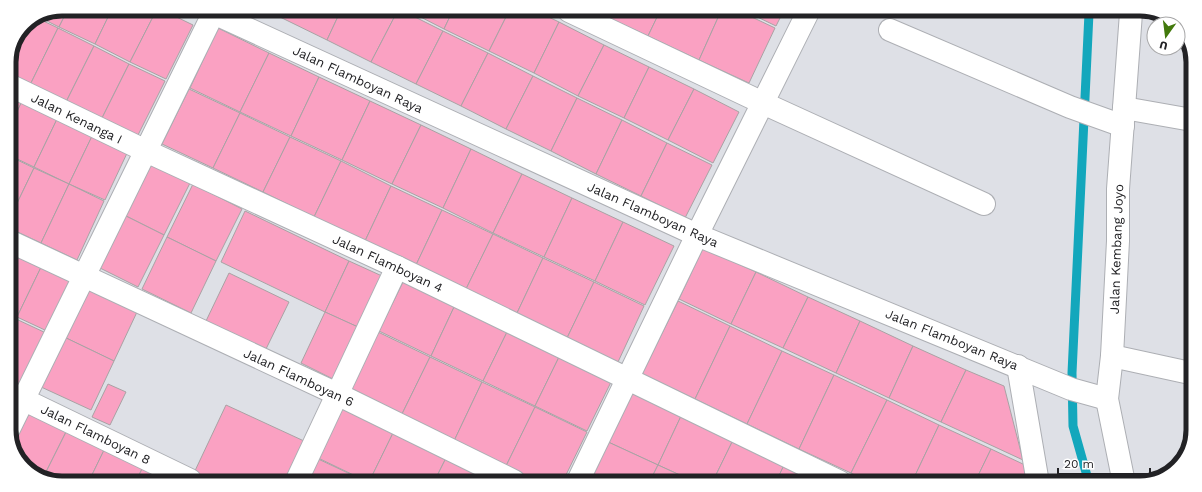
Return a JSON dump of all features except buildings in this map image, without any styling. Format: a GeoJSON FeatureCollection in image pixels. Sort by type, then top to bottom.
{"type":"FeatureCollection","features":[{"type":"Feature","properties":{"kind":"street"},"geometry":{"type":"LineString","coordinates":[[16,396],[84,276],[146,151],[210,16]]}},
{"type":"Feature","properties":{"kind":"street","name":"Jalan Flamboyan Raya"},"geometry":{"type":"LineString","coordinates":[[223,16],[697,235],[1071,388],[1107,399]]}},
{"type":"Feature","properties":{"kind":"street"},"geometry":{"type":"LineString","coordinates":[[580,16],[984,204]]}},
{"type":"Feature","properties":{"kind":"street"},"geometry":{"type":"LineString","coordinates":[[580,476],[697,235],[806,16]]}},
{"type":"Feature","properties":{"kind":"street","name":"Jalan Kembang Joyo"},"geometry":{"type":"LineString","coordinates":[[1123,476],[1107,399],[1112,356],[1118,241],[1118,189],[1131,16]]}},
{"type":"Feature","properties":{"kind":"street"},"geometry":{"type":"LineString","coordinates":[[890,30],[1070,107],[1123,117],[1186,120]]}},
{"type":"Feature","properties":{"kind":"street","name":"Jalan Kenanga I"},"geometry":{"type":"LineString","coordinates":[[16,88],[146,151]]}},
{"type":"Feature","properties":{"kind":"street","name":"Jalan Flamboyan 4"},"geometry":{"type":"LineString","coordinates":[[146,151],[397,267],[828,476]]}},
{"type":"Feature","properties":{"kind":"street","name":"Jalan Flamboyan 6"},"geometry":{"type":"LineString","coordinates":[[16,244],[337,394],[504,476]]}},
{"type":"Feature","properties":{"kind":"street"},"geometry":{"type":"LineString","coordinates":[[299,476],[397,267]]}},
{"type":"Feature","properties":{"kind":"street"},"geometry":{"type":"LineString","coordinates":[[1112,356],[1186,372]]}},
{"type":"Feature","properties":{"kind":"street"},"geometry":{"type":"LineString","coordinates":[[1018,366],[1037,476]]}},
{"type":"Feature","properties":{"kind":"street","name":"Jalan Flamboyan 8"},"geometry":{"type":"LineString","coordinates":[[16,396],[182,476]]}},
{"type":"Feature","properties":{"kind":"waterway"},"geometry":{"type":"LineString","coordinates":[[1087,476],[1073,426],[1072,373],[1089,16]]}}]}
